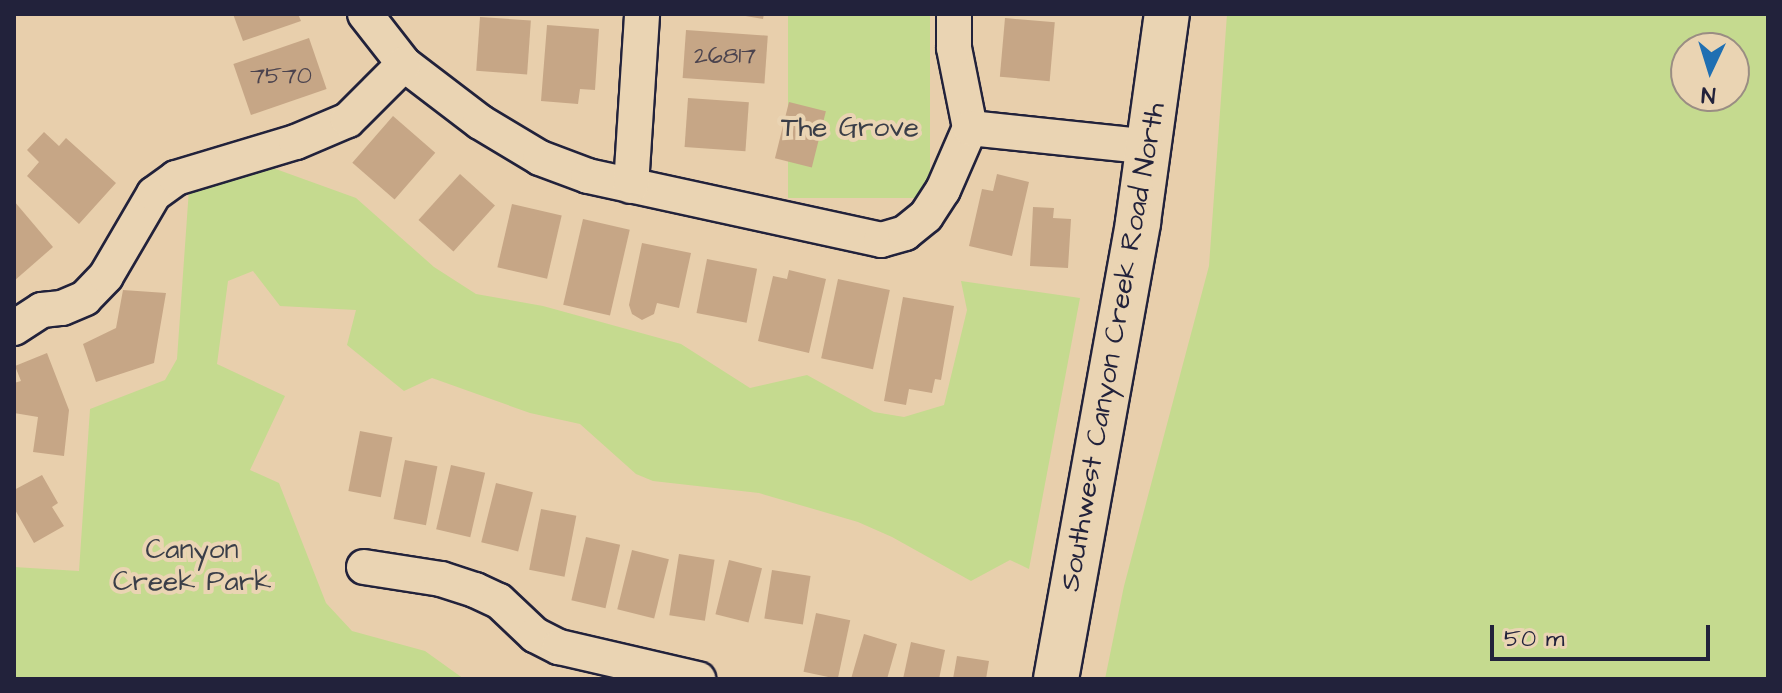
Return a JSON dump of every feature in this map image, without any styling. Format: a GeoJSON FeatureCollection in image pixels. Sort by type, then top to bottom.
{"type":"FeatureCollection","features":[{"type":"Feature","properties":{"kind":"main road","name":"Southwest Canyon Creek Road North"},"geometry":{"type":"LineString","coordinates":[[1056,679],[1150,147],[1167,14]]}},
{"type":"Feature","properties":{"kind":"street"},"geometry":{"type":"LineString","coordinates":[[365,14],[404,64],[480,122],[540,158],[588,176],[881,240],[905,233],[926,216],[943,190],[970,128],[954,48],[954,14]]}},
{"type":"Feature","properties":{"kind":"street"},"geometry":{"type":"LineString","coordinates":[[631,186],[642,14]]}},
{"type":"Feature","properties":{"kind":"street"},"geometry":{"type":"LineString","coordinates":[[14,328],[42,310],[62,308],[85,298],[106,276],[154,194],[176,178],[296,142],[348,120],[404,64]]}},
{"type":"Feature","properties":{"kind":"street"},"geometry":{"type":"LineString","coordinates":[[970,128],[1150,147]]}},
{"type":"Feature","properties":{"kind":"street"},"geometry":{"type":"LineString","coordinates":[[364,567],[441,579],[475,590],[499,601],[535,635],[559,647],[681,677]]}},
{"type":"Feature","properties":{"kind":"green space","name":"The Grove"},"geometry":{"type":"Polygon","coordinates":[[[788,14],[930,14],[930,198],[788,198],[788,14]]]}},
{"type":"Feature","properties":{"kind":"green space"},"geometry":{"type":"Polygon","coordinates":[[[1227,14],[1768,14],[1768,679],[1105,679],[1124,586],[1209,266],[1227,14]]]}},
{"type":"Feature","properties":{"kind":"green space","name":"Canyon Creek Park"},"geometry":{"type":"Polygon","coordinates":[[[273,168],[356,198],[434,267],[476,294],[543,306],[681,344],[750,388],[807,375],[874,412],[904,417],[944,405],[967,310],[961,281],[1080,298],[1029,569],[1010,560],[971,581],[892,537],[858,522],[759,493],[653,481],[636,474],[580,424],[530,413],[432,378],[404,391],[347,345],[356,310],[280,306],[253,271],[228,281],[217,364],[285,396],[250,470],[279,483],[326,603],[352,631],[425,651],[464,679],[14,679],[14,567],[79,571],[90,409],[165,380],[177,359],[189,189],[273,168]]]}},
{"type":"Feature","properties":{"kind":"building"},"geometry":{"type":"Polygon","coordinates":[[[233,14],[298,14],[301,21],[243,41],[233,14]]]}},
{"type":"Feature","properties":{"kind":"building"},"geometry":{"type":"Polygon","coordinates":[[[734,14],[764,14],[763,19],[734,14]]]}},
{"type":"Feature","properties":{"kind":"building"},"geometry":{"type":"Polygon","coordinates":[[[480,17],[531,21],[527,74],[476,71],[480,17]]]}},
{"type":"Feature","properties":{"kind":"building"},"geometry":{"type":"Polygon","coordinates":[[[1005,18],[1055,22],[1050,81],[1000,77],[1005,18]]]}},
{"type":"Feature","properties":{"kind":"building"},"geometry":{"type":"Polygon","coordinates":[[[547,25],[599,29],[595,90],[580,89],[578,104],[541,101],[547,25]]]}},
{"type":"Feature","properties":{"kind":"building"},"geometry":{"type":"Polygon","coordinates":[[[686,30],[768,36],[764,84],[683,78],[686,30]]]}},
{"type":"Feature","properties":{"kind":"building"},"geometry":{"type":"Polygon","coordinates":[[[309,38],[327,89],[251,115],[233,64],[309,38]]]}},
{"type":"Feature","properties":{"kind":"building"},"geometry":{"type":"Polygon","coordinates":[[[688,98],[749,102],[745,151],[685,147],[688,98]]]}},
{"type":"Feature","properties":{"kind":"building"},"geometry":{"type":"Polygon","coordinates":[[[789,102],[826,111],[812,167],[775,158],[789,102]]]}},
{"type":"Feature","properties":{"kind":"building"},"geometry":{"type":"Polygon","coordinates":[[[393,116],[435,153],[395,200],[352,163],[393,116]]]}},
{"type":"Feature","properties":{"kind":"building"},"geometry":{"type":"Polygon","coordinates":[[[44,132],[59,146],[66,138],[116,183],[79,224],[27,176],[39,162],[27,150],[44,132]]]}},
{"type":"Feature","properties":{"kind":"building"},"geometry":{"type":"Polygon","coordinates":[[[460,174],[495,205],[453,252],[419,220],[460,174]]]}},
{"type":"Feature","properties":{"kind":"building"},"geometry":{"type":"Polygon","coordinates":[[[997,174],[1029,182],[1012,256],[969,246],[982,189],[993,191],[997,174]]]}},
{"type":"Feature","properties":{"kind":"building"},"geometry":{"type":"Polygon","coordinates":[[[14,201],[53,247],[14,281],[14,201]]]}},
{"type":"Feature","properties":{"kind":"building"},"geometry":{"type":"Polygon","coordinates":[[[512,204],[562,215],[547,279],[497,267],[512,204]]]}},
{"type":"Feature","properties":{"kind":"building"},"geometry":{"type":"Polygon","coordinates":[[[1033,207],[1054,208],[1053,218],[1071,219],[1068,268],[1030,266],[1033,207]]]}},
{"type":"Feature","properties":{"kind":"building"},"geometry":{"type":"Polygon","coordinates":[[[583,219],[630,230],[610,316],[563,305],[583,219]]]}},
{"type":"Feature","properties":{"kind":"building"},"geometry":{"type":"Polygon","coordinates":[[[642,243],[691,253],[679,308],[657,303],[654,314],[642,320],[632,314],[629,305],[642,243]]]}},
{"type":"Feature","properties":{"kind":"building"},"geometry":{"type":"Polygon","coordinates":[[[707,259],[757,269],[747,323],[697,313],[707,259]]]}},
{"type":"Feature","properties":{"kind":"building"},"geometry":{"type":"Polygon","coordinates":[[[789,270],[826,279],[809,353],[758,341],[773,276],[787,279],[789,270]]]}},
{"type":"Feature","properties":{"kind":"building"},"geometry":{"type":"Polygon","coordinates":[[[838,279],[890,290],[873,369],[821,358],[838,279]]]}},
{"type":"Feature","properties":{"kind":"building"},"geometry":{"type":"Polygon","coordinates":[[[123,290],[166,293],[154,363],[96,382],[83,344],[116,328],[123,290]]]}},
{"type":"Feature","properties":{"kind":"building"},"geometry":{"type":"Polygon","coordinates":[[[903,297],[954,306],[941,380],[935,379],[932,393],[909,389],[906,405],[884,401],[903,297]]]}},
{"type":"Feature","properties":{"kind":"building"},"geometry":{"type":"Polygon","coordinates":[[[47,353],[69,410],[64,456],[33,452],[38,417],[14,413],[14,383],[21,381],[15,366],[47,353]]]}},
{"type":"Feature","properties":{"kind":"building"},"geometry":{"type":"Polygon","coordinates":[[[360,431],[392,437],[381,497],[348,491],[360,431]]]}},
{"type":"Feature","properties":{"kind":"building"},"geometry":{"type":"Polygon","coordinates":[[[405,460],[437,466],[426,525],[394,519],[405,460]]]}},
{"type":"Feature","properties":{"kind":"building"},"geometry":{"type":"Polygon","coordinates":[[[451,465],[485,473],[470,537],[436,529],[451,465]]]}},
{"type":"Feature","properties":{"kind":"building"},"geometry":{"type":"Polygon","coordinates":[[[42,475],[58,503],[52,507],[64,526],[34,543],[14,508],[14,490],[42,475]]]}},
{"type":"Feature","properties":{"kind":"building"},"geometry":{"type":"Polygon","coordinates":[[[496,483],[533,492],[518,551],[481,542],[496,483]]]}},
{"type":"Feature","properties":{"kind":"building"},"geometry":{"type":"Polygon","coordinates":[[[541,509],[576,516],[565,577],[529,570],[541,509]]]}},
{"type":"Feature","properties":{"kind":"building"},"geometry":{"type":"Polygon","coordinates":[[[586,537],[620,545],[605,608],[571,600],[586,537]]]}},
{"type":"Feature","properties":{"kind":"building"},"geometry":{"type":"Polygon","coordinates":[[[632,550],[669,559],[654,618],[617,609],[632,550]]]}},
{"type":"Feature","properties":{"kind":"building"},"geometry":{"type":"Polygon","coordinates":[[[679,554],[715,560],[705,621],[669,615],[679,554]]]}},
{"type":"Feature","properties":{"kind":"building"},"geometry":{"type":"Polygon","coordinates":[[[729,560],[762,568],[748,623],[715,614],[729,560]]]}},
{"type":"Feature","properties":{"kind":"building"},"geometry":{"type":"Polygon","coordinates":[[[772,570],[811,576],[803,624],[764,618],[772,570]]]}},
{"type":"Feature","properties":{"kind":"building"},"geometry":{"type":"Polygon","coordinates":[[[816,613],[850,620],[838,679],[804,672],[816,613]]]}},
{"type":"Feature","properties":{"kind":"building"},"geometry":{"type":"Polygon","coordinates":[[[864,634],[897,644],[887,679],[851,679],[864,634]]]}},
{"type":"Feature","properties":{"kind":"building"},"geometry":{"type":"Polygon","coordinates":[[[911,642],[945,650],[939,679],[903,679],[911,642]]]}},
{"type":"Feature","properties":{"kind":"building"},"geometry":{"type":"Polygon","coordinates":[[[957,656],[989,661],[986,679],[953,679],[957,656]]]}}]}
